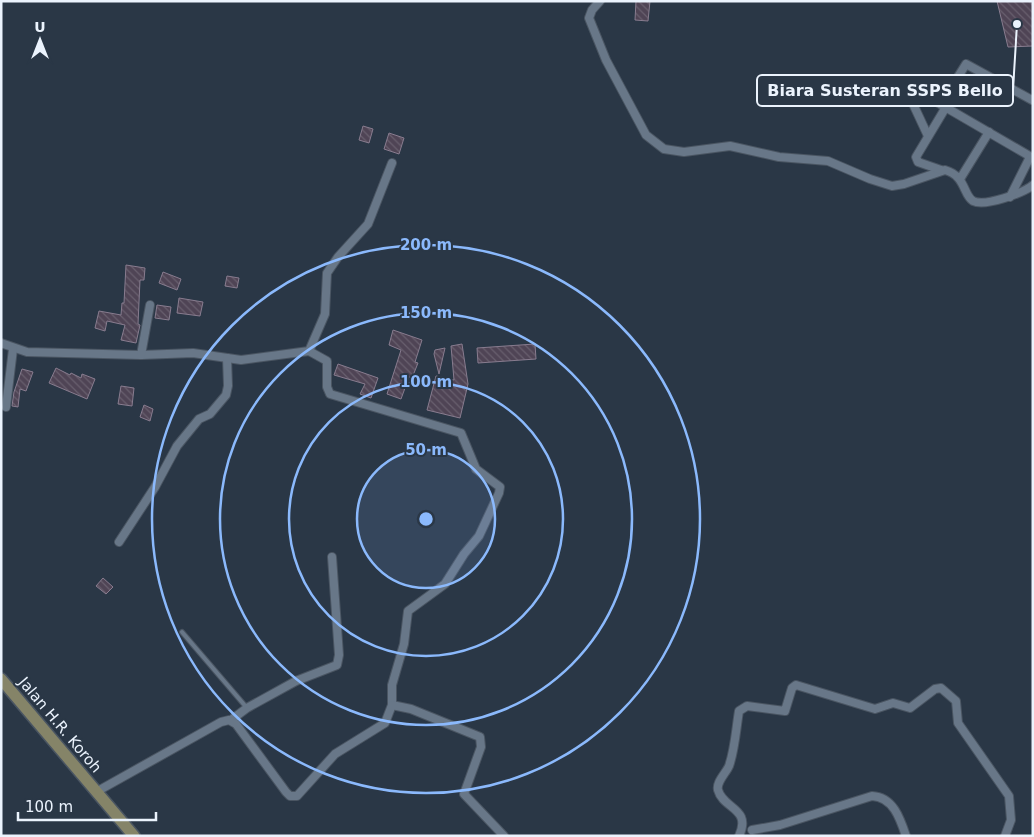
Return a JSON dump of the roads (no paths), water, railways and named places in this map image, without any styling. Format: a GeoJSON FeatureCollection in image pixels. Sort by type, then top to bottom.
{"type":"FeatureCollection","features":[{"type":"Feature","properties":{"kind":"main road","name":"Jalan H.R. Koroh"},"geometry":{"type":"LineString","coordinates":[[1,679],[134,836]]}},
{"type":"Feature","properties":{"kind":"street"},"geometry":{"type":"LineString","coordinates":[[600,1],[592,10],[589,18],[606,60],[646,135],[664,149],[684,152],[730,146],[779,158],[828,161],[889,185],[904,184],[941,170]]}},
{"type":"Feature","properties":{"kind":"street"},"geometry":{"type":"LineString","coordinates":[[1032,100],[966,64],[916,157],[918,162],[949,171],[960,179],[973,201],[1010,197],[1033,184]]}},
{"type":"Feature","properties":{"kind":"street"},"geometry":{"type":"LineString","coordinates":[[928,136],[907,87],[913,87],[1031,157],[1010,197]]}},
{"type":"Feature","properties":{"kind":"street"},"geometry":{"type":"LineString","coordinates":[[960,179],[989,132]]}},
{"type":"Feature","properties":{"kind":"street"},"geometry":{"type":"LineString","coordinates":[[309,351],[325,314],[327,273],[338,257],[368,224],[392,163]]}},
{"type":"Feature","properties":{"kind":"street"},"geometry":{"type":"LineString","coordinates":[[141,355],[150,305]]}},
{"type":"Feature","properties":{"kind":"street"},"geometry":{"type":"LineString","coordinates":[[1,343],[27,352],[141,355],[193,353],[241,360],[260,359],[309,351],[327,361],[327,387],[330,394],[459,432],[464,438],[478,471],[500,487],[476,542],[464,554],[445,584],[411,607],[406,613],[404,644],[392,685],[392,705],[385,724],[336,754],[301,793],[294,796],[286,792],[236,724],[231,720]]}},
{"type":"Feature","properties":{"kind":"street"},"geometry":{"type":"LineString","coordinates":[[6,407],[13,348]]}},
{"type":"Feature","properties":{"kind":"street"},"geometry":{"type":"LineString","coordinates":[[120,542],[155,487],[177,446],[200,419],[210,414],[226,395],[228,386],[227,358]]}},
{"type":"Feature","properties":{"kind":"street"},"geometry":{"type":"LineString","coordinates":[[96,792],[221,722],[231,720],[247,708],[296,682],[337,665],[339,655],[332,557]]}},
{"type":"Feature","properties":{"kind":"street"},"geometry":{"type":"LineString","coordinates":[[739,836],[743,828],[742,820],[718,789],[731,760],[739,711],[747,706],[785,711],[792,688],[796,685],[877,709],[893,702],[910,708],[935,689],[945,691],[956,701],[958,723],[1009,796],[1012,820],[1005,836]]}},
{"type":"Feature","properties":{"kind":"street"},"geometry":{"type":"LineString","coordinates":[[392,705],[411,709],[480,737],[481,747],[464,794],[504,836]]}},
{"type":"Feature","properties":{"kind":"street"},"geometry":{"type":"LineString","coordinates":[[752,830],[780,825],[872,796],[882,798],[892,806],[901,820],[906,836]]}},
{"type":"Feature","properties":{"kind":"lane"},"geometry":{"type":"LineString","coordinates":[[182,632],[247,708]]}},
{"type":"Feature","properties":{"kind":"place","name":"Biara Susteran SSPS Bello"},"geometry":{"type":"Point","coordinates":[1017,24]}}]}
